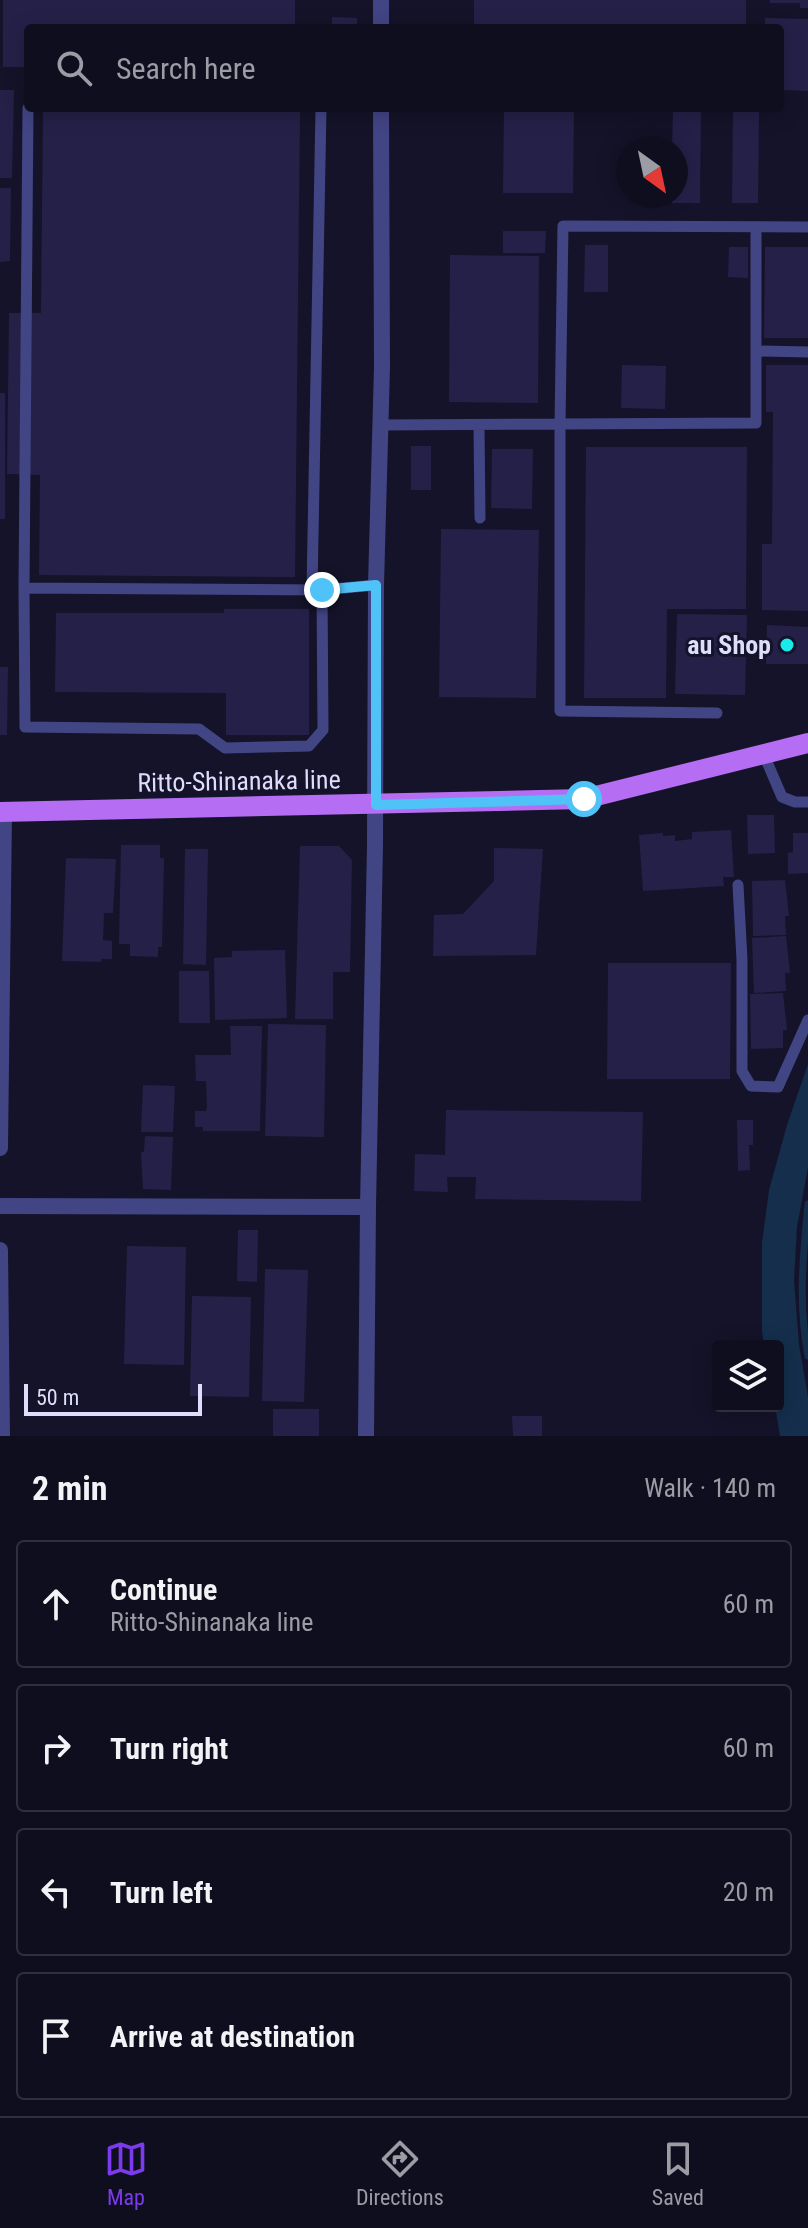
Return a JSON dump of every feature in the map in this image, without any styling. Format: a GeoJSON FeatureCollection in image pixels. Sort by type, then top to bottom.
{"type":"FeatureCollection","features":[{"type":"Feature","properties":{"kind":"main road","name":"Ritto-Shinanaka line"},"geometry":{"type":"LineString","coordinates":[[2,812],[584,799],[808,743]]}},
{"type":"Feature","properties":{"kind":"street"},"geometry":{"type":"LineString","coordinates":[[381,0],[381,24]]}},
{"type":"Feature","properties":{"kind":"street"},"geometry":{"type":"LineString","coordinates":[[366,1436],[376,805],[381,112]]}},
{"type":"Feature","properties":{"kind":"street"},"geometry":{"type":"LineString","coordinates":[[0,1148],[2,812]]}},
{"type":"Feature","properties":{"kind":"street"},"geometry":{"type":"LineString","coordinates":[[0,1206],[368,1207]]}},
{"type":"Feature","properties":{"kind":"street"},"geometry":{"type":"LineString","coordinates":[[0,1250],[2,1436]]}},
{"type":"Feature","properties":{"kind":"lane"},"geometry":{"type":"LineString","coordinates":[[28,112],[25,727],[199,729],[225,748],[309,746],[323,730],[317,590],[321,112]]}},
{"type":"Feature","properties":{"kind":"lane"},"geometry":{"type":"LineString","coordinates":[[717,713],[560,711],[563,226],[808,227]]}},
{"type":"Feature","properties":{"kind":"lane"},"geometry":{"type":"LineString","coordinates":[[380,425],[756,423],[756,227]]}},
{"type":"Feature","properties":{"kind":"lane"},"geometry":{"type":"LineString","coordinates":[[756,351],[808,352]]}},
{"type":"Feature","properties":{"kind":"lane"},"geometry":{"type":"LineString","coordinates":[[479,425],[480,518]]}},
{"type":"Feature","properties":{"kind":"lane"},"geometry":{"type":"LineString","coordinates":[[24,588],[317,590],[376,585]]}},
{"type":"Feature","properties":{"kind":"lane"},"geometry":{"type":"LineString","coordinates":[[764,755],[782,797],[795,802],[808,802]]}},
{"type":"Feature","properties":{"kind":"lane"},"geometry":{"type":"LineString","coordinates":[[738,885],[742,1071],[751,1086],[778,1087],[808,1020]]}},
{"type":"Feature","properties":{"kind":"water"},"geometry":{"type":"Polygon","coordinates":[[[808,1064],[808,1168],[797,1227],[794,1281],[799,1344],[808,1397],[808,1436],[780,1436],[776,1412],[784,1412],[784,1340],[763,1340],[762,1331],[762,1243],[769,1190],[808,1064]]]}},
{"type":"Feature","properties":{"kind":"building"},"geometry":{"type":"Polygon","coordinates":[[[3,0],[295,0],[295,24],[24,24],[24,67],[3,67],[3,0]]]}},
{"type":"Feature","properties":{"kind":"building"},"geometry":{"type":"Polygon","coordinates":[[[474,0],[746,0],[746,24],[474,24],[474,0]]]}},
{"type":"Feature","properties":{"kind":"building"},"geometry":{"type":"Polygon","coordinates":[[[770,0],[808,0],[808,8],[800,8],[800,3],[770,3],[770,0]]]}},
{"type":"Feature","properties":{"kind":"building"},"geometry":{"type":"Polygon","coordinates":[[[332,17],[357,18],[357,24],[332,24],[332,17]]]}},
{"type":"Feature","properties":{"kind":"building"},"geometry":{"type":"Polygon","coordinates":[[[765,18],[808,19],[808,91],[784,90],[784,24],[765,24],[765,18]]]}},
{"type":"Feature","properties":{"kind":"building"},"geometry":{"type":"Polygon","coordinates":[[[0,90],[14,90],[12,178],[0,178],[0,90]]]}},
{"type":"Feature","properties":{"kind":"building"},"geometry":{"type":"Polygon","coordinates":[[[43,112],[300,112],[295,577],[39,575],[40,475],[7,474],[9,313],[41,313],[43,112]]]}},
{"type":"Feature","properties":{"kind":"building"},"geometry":{"type":"Polygon","coordinates":[[[504,112],[574,112],[573,193],[503,193],[504,112]]]}},
{"type":"Feature","properties":{"kind":"building"},"geometry":{"type":"Polygon","coordinates":[[[673,112],[701,112],[700,203],[688,203],[688,136],[672,136],[673,112]]]}},
{"type":"Feature","properties":{"kind":"building"},"geometry":{"type":"Polygon","coordinates":[[[733,112],[759,112],[758,203],[732,203],[733,112]]]}},
{"type":"Feature","properties":{"kind":"building"},"geometry":{"type":"Polygon","coordinates":[[[0,188],[11,188],[10,261],[0,262],[0,188]]]}},
{"type":"Feature","properties":{"kind":"building"},"geometry":{"type":"Polygon","coordinates":[[[503,231],[546,231],[545,253],[503,253],[503,231]]]}},
{"type":"Feature","properties":{"kind":"building"},"geometry":{"type":"Polygon","coordinates":[[[585,245],[608,245],[608,292],[584,292],[585,245]]]}},
{"type":"Feature","properties":{"kind":"building"},"geometry":{"type":"Polygon","coordinates":[[[729,247],[748,247],[748,278],[728,277],[729,247]]]}},
{"type":"Feature","properties":{"kind":"building"},"geometry":{"type":"Polygon","coordinates":[[[765,247],[808,247],[808,338],[764,338],[765,247]]]}},
{"type":"Feature","properties":{"kind":"building"},"geometry":{"type":"Polygon","coordinates":[[[450,255],[539,256],[538,403],[449,402],[450,255]]]}},
{"type":"Feature","properties":{"kind":"building"},"geometry":{"type":"Polygon","coordinates":[[[622,365],[666,366],[665,409],[621,408],[622,365]]]}},
{"type":"Feature","properties":{"kind":"building"},"geometry":{"type":"Polygon","coordinates":[[[766,365],[808,365],[808,611],[762,610],[762,544],[772,544],[773,412],[766,412],[766,365]]]}},
{"type":"Feature","properties":{"kind":"building"},"geometry":{"type":"Polygon","coordinates":[[[0,393],[5,393],[5,519],[0,519],[0,393]]]}},
{"type":"Feature","properties":{"kind":"building"},"geometry":{"type":"Polygon","coordinates":[[[411,446],[431,446],[431,490],[411,490],[411,446]]]}},
{"type":"Feature","properties":{"kind":"building"},"geometry":{"type":"Polygon","coordinates":[[[586,447],[747,447],[746,609],[667,609],[666,698],[584,698],[586,447]]]}},
{"type":"Feature","properties":{"kind":"building"},"geometry":{"type":"Polygon","coordinates":[[[492,449],[533,449],[532,509],[491,508],[492,449]]]}},
{"type":"Feature","properties":{"kind":"building"},"geometry":{"type":"Polygon","coordinates":[[[441,529],[539,530],[536,698],[439,697],[441,529]]]}},
{"type":"Feature","properties":{"kind":"building"},"geometry":{"type":"Polygon","coordinates":[[[224,609],[309,609],[309,735],[226,735],[226,693],[55,692],[56,613],[224,613],[224,609]]]}},
{"type":"Feature","properties":{"kind":"building"},"geometry":{"type":"Polygon","coordinates":[[[677,614],[747,615],[745,695],[675,694],[677,614]]]}},
{"type":"Feature","properties":{"kind":"building","name":"au Shop"},"geometry":{"type":"Polygon","coordinates":[[[767,625],[808,627],[808,664],[766,664],[767,625]]]}},
{"type":"Feature","properties":{"kind":"building"},"geometry":{"type":"Polygon","coordinates":[[[0,667],[8,667],[7,735],[0,735],[0,667]]]}},
{"type":"Feature","properties":{"kind":"building"},"geometry":{"type":"Polygon","coordinates":[[[747,815],[774,815],[775,853],[748,854],[747,815]]]}},
{"type":"Feature","properties":{"kind":"building"},"geometry":{"type":"Polygon","coordinates":[[[731,830],[734,877],[723,877],[724,886],[643,891],[639,835],[675,835],[675,841],[692,839],[692,832],[731,830]]]}},
{"type":"Feature","properties":{"kind":"building"},"geometry":{"type":"Polygon","coordinates":[[[793,833],[808,833],[808,873],[788,874],[788,853],[793,852],[793,833]]]}},
{"type":"Feature","properties":{"kind":"building"},"geometry":{"type":"Polygon","coordinates":[[[121,845],[160,845],[160,858],[164,858],[162,947],[158,947],[158,957],[130,956],[130,944],[119,944],[121,845]]]}},
{"type":"Feature","properties":{"kind":"building"},"geometry":{"type":"Polygon","coordinates":[[[300,846],[339,846],[352,860],[350,972],[333,972],[333,1019],[295,1019],[300,846]]]}},
{"type":"Feature","properties":{"kind":"building"},"geometry":{"type":"Polygon","coordinates":[[[494,848],[543,849],[536,955],[433,956],[434,915],[463,914],[494,881],[494,848]]]}},
{"type":"Feature","properties":{"kind":"building"},"geometry":{"type":"Polygon","coordinates":[[[185,849],[208,849],[206,965],[183,964],[185,849]]]}},
{"type":"Feature","properties":{"kind":"building"},"geometry":{"type":"Polygon","coordinates":[[[66,858],[116,859],[113,913],[104,913],[103,940],[112,941],[112,959],[101,959],[101,962],[62,961],[66,858]]]}},
{"type":"Feature","properties":{"kind":"building"},"geometry":{"type":"Polygon","coordinates":[[[785,880],[789,916],[785,916],[786,935],[753,936],[752,881],[785,880]]]}},
{"type":"Feature","properties":{"kind":"building"},"geometry":{"type":"Polygon","coordinates":[[[786,936],[790,973],[785,973],[786,991],[754,993],[752,938],[786,936]]]}},
{"type":"Feature","properties":{"kind":"building"},"geometry":{"type":"Polygon","coordinates":[[[285,950],[287,1018],[215,1020],[214,958],[232,957],[232,951],[285,950]]]}},
{"type":"Feature","properties":{"kind":"building"},"geometry":{"type":"Polygon","coordinates":[[[608,963],[731,963],[730,1079],[607,1079],[608,963]]]}},
{"type":"Feature","properties":{"kind":"building"},"geometry":{"type":"Polygon","coordinates":[[[179,971],[209,971],[210,1023],[179,1023],[179,971]]]}},
{"type":"Feature","properties":{"kind":"building"},"geometry":{"type":"Polygon","coordinates":[[[783,993],[787,1030],[783,1030],[783,1048],[751,1049],[750,994],[783,993]]]}},
{"type":"Feature","properties":{"kind":"building"},"geometry":{"type":"Polygon","coordinates":[[[268,1024],[326,1025],[324,1137],[265,1136],[268,1024]]]}},
{"type":"Feature","properties":{"kind":"building"},"geometry":{"type":"Polygon","coordinates":[[[230,1026],[262,1026],[260,1131],[203,1131],[203,1127],[195,1127],[195,1111],[206,1111],[207,1108],[206,1081],[196,1081],[195,1055],[231,1055],[230,1026]]]}},
{"type":"Feature","properties":{"kind":"building"},"geometry":{"type":"Polygon","coordinates":[[[143,1085],[175,1086],[173,1132],[141,1132],[143,1085]]]}},
{"type":"Feature","properties":{"kind":"building"},"geometry":{"type":"Polygon","coordinates":[[[446,1110],[643,1112],[641,1201],[475,1199],[476,1177],[447,1177],[448,1192],[414,1191],[415,1154],[445,1155],[446,1110]]]}},
{"type":"Feature","properties":{"kind":"building"},"geometry":{"type":"Polygon","coordinates":[[[737,1120],[753,1120],[753,1145],[749,1145],[750,1170],[738,1171],[737,1120]]]}},
{"type":"Feature","properties":{"kind":"building"},"geometry":{"type":"Polygon","coordinates":[[[145,1136],[173,1137],[171,1190],[143,1189],[141,1152],[144,1152],[145,1136]]]}},
{"type":"Feature","properties":{"kind":"building"},"geometry":{"type":"Polygon","coordinates":[[[238,1230],[258,1230],[257,1282],[237,1281],[238,1230]]]}},
{"type":"Feature","properties":{"kind":"building"},"geometry":{"type":"Polygon","coordinates":[[[127,1246],[186,1247],[184,1365],[124,1364],[127,1246]]]}},
{"type":"Feature","properties":{"kind":"building"},"geometry":{"type":"Polygon","coordinates":[[[265,1269],[308,1270],[304,1402],[262,1401],[265,1269]]]}},
{"type":"Feature","properties":{"kind":"building"},"geometry":{"type":"Polygon","coordinates":[[[192,1296],[251,1297],[249,1397],[190,1396],[192,1296]]]}},
{"type":"Feature","properties":{"kind":"building"},"geometry":{"type":"Polygon","coordinates":[[[273,1409],[319,1409],[319,1436],[273,1436],[273,1409]]]}},
{"type":"Feature","properties":{"kind":"building"},"geometry":{"type":"Polygon","coordinates":[[[512,1416],[542,1416],[542,1436],[513,1436],[512,1416]]]}},
{"type":"Feature","properties":{"kind":"waterway"},"geometry":{"type":"LineString","coordinates":[[808,1204],[802,1298],[808,1356]]}},
{"type":"Feature","properties":{"kind":"place","name":"au Shop"},"geometry":{"type":"Point","coordinates":[787,645]}},
{"type":"Feature","properties":{"kind":"route"},"geometry":{"type":"LineString","coordinates":[[322,590],[376,585],[376,805],[584,799]]}}]}
